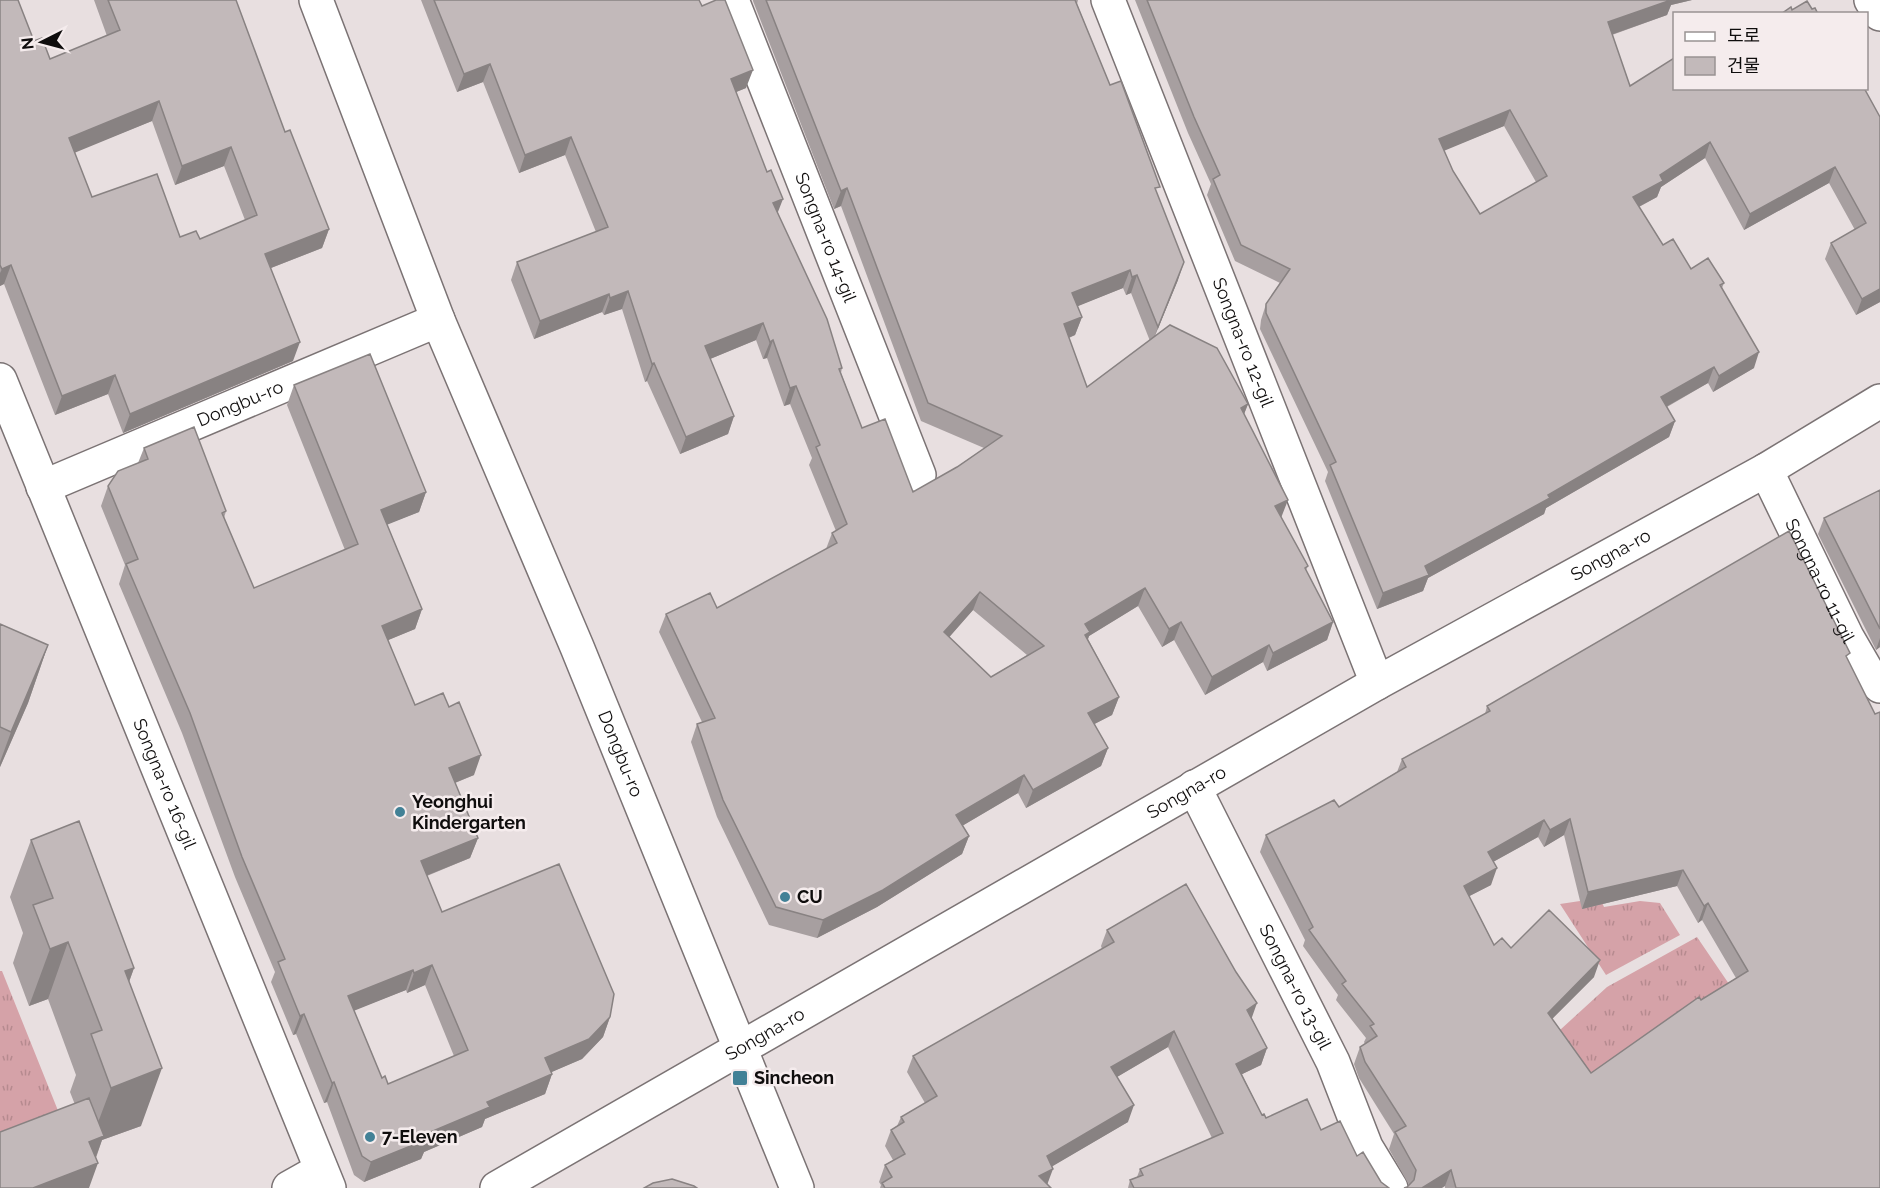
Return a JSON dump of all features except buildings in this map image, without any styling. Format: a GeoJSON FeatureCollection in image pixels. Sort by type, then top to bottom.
{"type":"FeatureCollection","features":[{"type":"Feature","properties":{"kind":"street","name":"Dongbu-ro"},"geometry":{"type":"LineString","coordinates":[[316,0],[438,320],[577,647],[797,1188]]}},
{"type":"Feature","properties":{"kind":"street","name":"Songna-ro 14-gil"},"geometry":{"type":"LineString","coordinates":[[732,0],[919,475]]}},
{"type":"Feature","properties":{"kind":"street","name":"Songna-ro 12-gil"},"geometry":{"type":"LineString","coordinates":[[1108,0],[1377,683]]}},
{"type":"Feature","properties":{"kind":"street"},"geometry":{"type":"LineString","coordinates":[[1871,0],[1880,14]]}},
{"type":"Feature","properties":{"kind":"street","name":"Dongbu-ro"},"geometry":{"type":"LineString","coordinates":[[43,488],[438,320]]}},
{"type":"Feature","properties":{"kind":"street","name":"Songna-ro 16-gil"},"geometry":{"type":"LineString","coordinates":[[0,380],[325,1179]]}},
{"type":"Feature","properties":{"kind":"street","name":"Songna-ro"},"geometry":{"type":"LineString","coordinates":[[497,1188],[1194,787],[1377,683],[1766,470],[1880,401]]}},
{"type":"Feature","properties":{"kind":"street","name":"Songna-ro 11-gil"},"geometry":{"type":"LineString","coordinates":[[1766,470],[1847,637],[1869,675],[1880,686]]}},
{"type":"Feature","properties":{"kind":"street","name":"Songna-ro 13-gil"},"geometry":{"type":"LineString","coordinates":[[1194,787],[1333,1062],[1366,1147],[1391,1188]]}},
{"type":"Feature","properties":{"kind":"street"},"geometry":{"type":"LineString","coordinates":[[290,1188],[325,1179]]}},
{"type":"Feature","properties":{"kind":"green space"},"geometry":{"type":"Polygon","coordinates":[[[1600,898],[1604,907],[1640,901],[1660,903],[1680,935],[1606,975],[1560,904],[1600,898]]]}},
{"type":"Feature","properties":{"kind":"green space"},"geometry":{"type":"Polygon","coordinates":[[[1697,937],[1729,984],[1590,1075],[1560,1030],[1607,987],[1697,937]]]}},
{"type":"Feature","properties":{"kind":"green space"},"geometry":{"type":"Polygon","coordinates":[[[0,971],[2,971],[69,1138],[0,1166],[0,971]]]}},
{"type":"Feature","properties":{"kind":"place","name":"Yeonghui Kindergarten"},"geometry":{"type":"Point","coordinates":[400,812]}},
{"type":"Feature","properties":{"kind":"place","name":"CU"},"geometry":{"type":"Point","coordinates":[785,897]}},
{"type":"Feature","properties":{"kind":"place","name":"Sincheon"},"geometry":{"type":"Point","coordinates":[740,1078]}},
{"type":"Feature","properties":{"kind":"place","name":"7-Eleven"},"geometry":{"type":"Point","coordinates":[370,1137]}}]}
